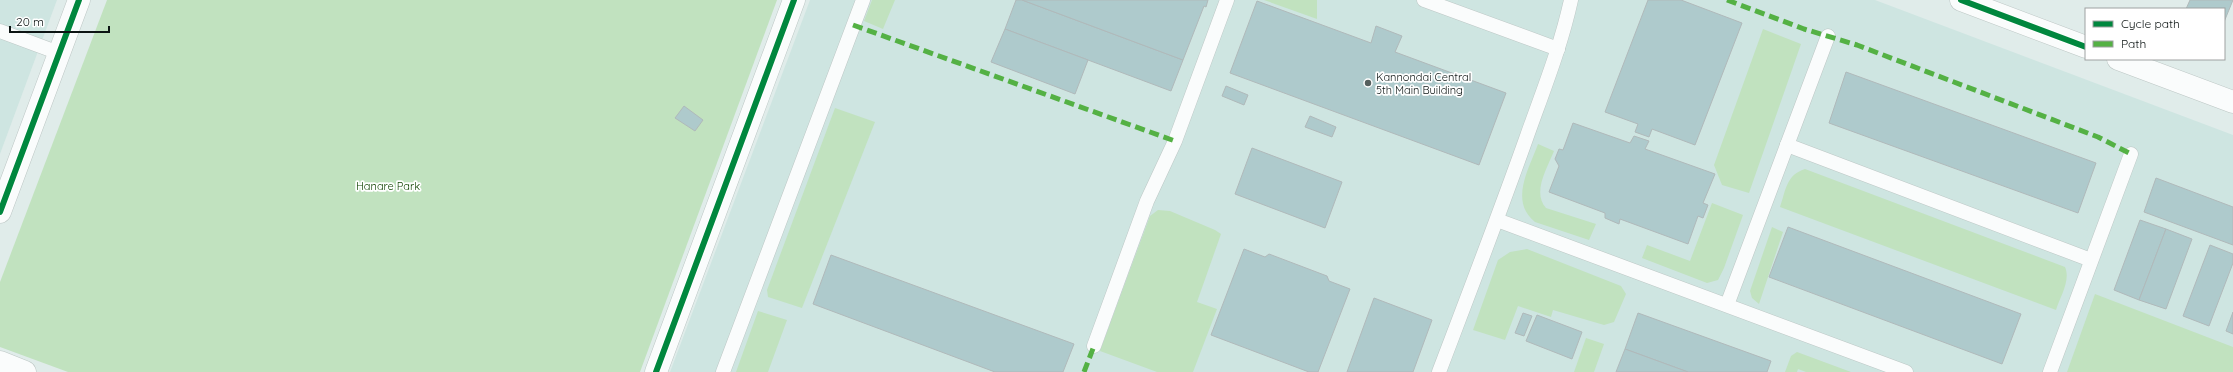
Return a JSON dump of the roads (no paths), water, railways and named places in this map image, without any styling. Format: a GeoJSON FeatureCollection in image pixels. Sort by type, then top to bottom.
{"type":"FeatureCollection","features":[{"type":"Feature","properties":{"kind":"street"},"geometry":{"type":"LineString","coordinates":[[0,212],[79,0]]}},
{"type":"Feature","properties":{"kind":"street"},"geometry":{"type":"LineString","coordinates":[[656,372],[794,0]]}},
{"type":"Feature","properties":{"kind":"street"},"geometry":{"type":"LineString","coordinates":[[1961,0],[2085,47]]}},
{"type":"Feature","properties":{"kind":"street"},"geometry":{"type":"LineString","coordinates":[[2121,60],[2233,102]]}},
{"type":"Feature","properties":{"kind":"street"},"geometry":{"type":"LineString","coordinates":[[0,362],[26,372]]}},
{"type":"Feature","properties":{"kind":"lane"},"geometry":{"type":"LineString","coordinates":[[723,372],[863,0]]}},
{"type":"Feature","properties":{"kind":"lane"},"geometry":{"type":"LineString","coordinates":[[1094,346],[1147,201],[1175,141],[1227,0]]}},
{"type":"Feature","properties":{"kind":"lane"},"geometry":{"type":"LineString","coordinates":[[1424,0],[1558,49]]}},
{"type":"Feature","properties":{"kind":"lane"},"geometry":{"type":"LineString","coordinates":[[1439,372],[1497,220],[1558,49],[1571,0]]}},
{"type":"Feature","properties":{"kind":"lane"},"geometry":{"type":"LineString","coordinates":[[0,31],[59,53]]}},
{"type":"Feature","properties":{"kind":"lane"},"geometry":{"type":"LineString","coordinates":[[1727,305],[1828,36]]}},
{"type":"Feature","properties":{"kind":"lane"},"geometry":{"type":"LineString","coordinates":[[1787,145],[2091,260]]}},
{"type":"Feature","properties":{"kind":"lane"},"geometry":{"type":"LineString","coordinates":[[2050,372],[2131,154]]}},
{"type":"Feature","properties":{"kind":"lane"},"geometry":{"type":"LineString","coordinates":[[1497,220],[1906,372]]}},
{"type":"Feature","properties":{"kind":"place","name":"Kannondai Central 5th Main Building"},"geometry":{"type":"Point","coordinates":[1368,83]}},
{"type":"Feature","properties":{"kind":"park label","name":"Hanare Park"},"geometry":{"type":"Point","coordinates":[388,186]}}]}
